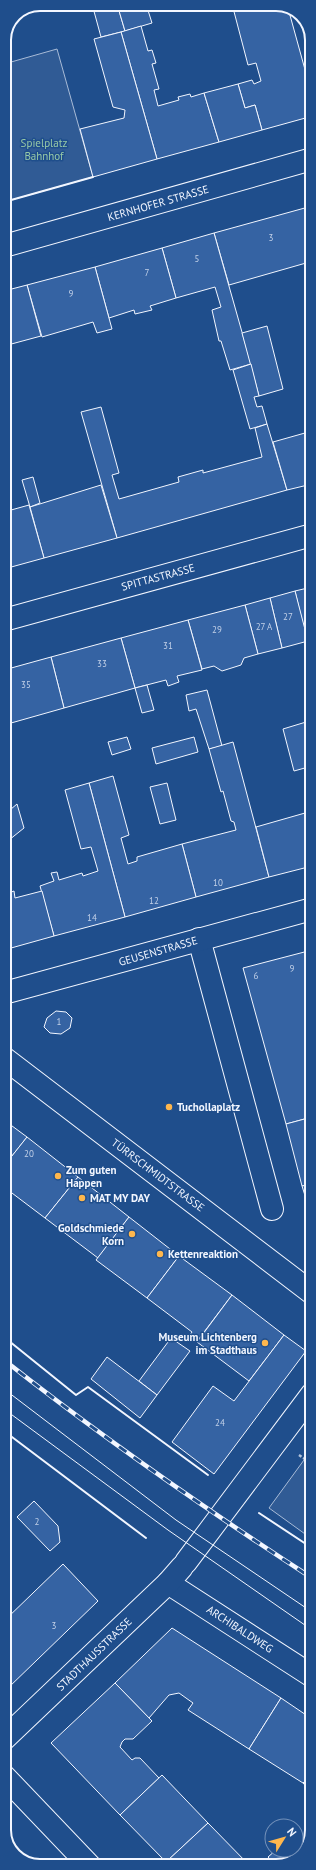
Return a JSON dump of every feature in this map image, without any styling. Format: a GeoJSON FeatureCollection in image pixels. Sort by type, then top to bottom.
{"type":"FeatureCollection","features":[{"type":"Feature","properties":{"kind":"street","name":"KERNHOFER STRASSE"},"geometry":{"type":"LineString","coordinates":[[11,244],[305,161]]}},
{"type":"Feature","properties":{"kind":"street","name":"SPITTASTRASSE"},"geometry":{"type":"LineString","coordinates":[[11,618],[305,537]]}},
{"type":"Feature","properties":{"kind":"street","name":"GEUSENSTRASSE"},"geometry":{"type":"LineString","coordinates":[[11,991],[305,911]]}},
{"type":"Feature","properties":{"kind":"street"},"geometry":{"type":"LineString","coordinates":[[199,939],[272,1209]]}},
{"type":"Feature","properties":{"kind":"street","name":"TÜRRSCHMIDTSTRASSE"},"geometry":{"type":"LineString","coordinates":[[11,1063],[305,1288]]}},
{"type":"Feature","properties":{"kind":"street","name":"STADTHAUSSTRASSE"},"geometry":{"type":"LineString","coordinates":[[11,1732],[179,1571],[305,1403]]}},
{"type":"Feature","properties":{"kind":"street","name":"ARCHIBALDWEG"},"geometry":{"type":"LineString","coordinates":[[179,1571],[305,1670]]}},
{"type":"Feature","properties":{"kind":"street"},"geometry":{"type":"LineString","coordinates":[[11,1783],[83,1859]]}},
{"type":"Feature","properties":{"kind":"path"},"geometry":{"type":"LineString","coordinates":[[301,1456],[305,1459]]}},
{"type":"Feature","properties":{"kind":"green space","name":"Spielplatz Bahnhof"},"geometry":{"type":"Polygon","coordinates":[[[57,49],[93,177],[11,200],[11,62],[57,49]]]}},
{"type":"Feature","properties":{"kind":"green space"},"geometry":{"type":"Polygon","coordinates":[[[305,1459],[305,1534],[269,1508],[305,1459]]]}},
{"type":"Feature","properties":{"kind":"building"},"geometry":{"type":"Polygon","coordinates":[[[94,11],[119,11],[125,31],[101,37],[94,11]]]}},
{"type":"Feature","properties":{"kind":"building"},"geometry":{"type":"Polygon","coordinates":[[[119,11],[148,11],[152,23],[125,31],[119,11]]]}},
{"type":"Feature","properties":{"kind":"building"},"geometry":{"type":"Polygon","coordinates":[[[234,11],[278,11],[290,15],[305,70],[305,118],[262,130],[255,105],[245,108],[238,84],[252,80],[254,84],[261,81],[256,63],[248,65],[234,11]]]}},
{"type":"Feature","properties":{"kind":"building"},"geometry":{"type":"Polygon","coordinates":[[[141,26],[148,51],[152,50],[156,63],[152,64],[159,89],[154,90],[158,106],[179,100],[178,97],[190,94],[191,97],[204,93],[219,142],[157,159],[121,32],[141,26]]]}},
{"type":"Feature","properties":{"kind":"building"},"geometry":{"type":"Polygon","coordinates":[[[121,32],[157,159],[93,177],[80,129],[124,118],[125,110],[113,107],[94,39],[121,32]]]}},
{"type":"Feature","properties":{"kind":"building"},"geometry":{"type":"Polygon","coordinates":[[[238,84],[245,108],[255,105],[262,130],[219,142],[204,93],[238,84]]]}},
{"type":"Feature","properties":{"kind":"building"},"geometry":{"type":"Polygon","coordinates":[[[305,208],[305,263],[229,285],[214,233],[305,208]]]}},
{"type":"Feature","properties":{"kind":"building"},"geometry":{"type":"Polygon","coordinates":[[[214,233],[251,364],[230,370],[221,341],[219,341],[212,310],[221,307],[215,287],[176,298],[162,248],[214,233]]]}},
{"type":"Feature","properties":{"kind":"building"},"geometry":{"type":"Polygon","coordinates":[[[162,248],[176,298],[150,306],[152,310],[135,314],[134,310],[109,318],[95,267],[162,248]]]}},
{"type":"Feature","properties":{"kind":"building"},"geometry":{"type":"Polygon","coordinates":[[[95,267],[112,329],[97,333],[93,322],[42,337],[27,285],[95,267]]]}},
{"type":"Feature","properties":{"kind":"building"},"geometry":{"type":"Polygon","coordinates":[[[27,285],[41,336],[11,344],[11,289],[27,285]]]}},
{"type":"Feature","properties":{"kind":"building"},"geometry":{"type":"Polygon","coordinates":[[[267,326],[283,389],[259,396],[242,333],[267,326]]]}},
{"type":"Feature","properties":{"kind":"building"},"geometry":{"type":"Polygon","coordinates":[[[251,364],[259,396],[254,397],[257,407],[262,406],[267,424],[250,429],[233,370],[251,364]]]}},
{"type":"Feature","properties":{"kind":"building"},"geometry":{"type":"Polygon","coordinates":[[[101,407],[119,473],[112,475],[119,499],[179,482],[178,477],[203,470],[203,473],[262,457],[255,428],[267,424],[287,490],[117,538],[81,412],[101,407]]]}},
{"type":"Feature","properties":{"kind":"building"},"geometry":{"type":"Polygon","coordinates":[[[305,433],[305,486],[287,490],[273,442],[305,433]]]}},
{"type":"Feature","properties":{"kind":"building"},"geometry":{"type":"Polygon","coordinates":[[[33,477],[40,503],[30,507],[22,480],[33,477]]]}},
{"type":"Feature","properties":{"kind":"building"},"geometry":{"type":"Polygon","coordinates":[[[101,485],[117,538],[44,558],[30,507],[101,485]]]}},
{"type":"Feature","properties":{"kind":"building"},"geometry":{"type":"Polygon","coordinates":[[[29,505],[44,558],[11,567],[11,510],[29,505]]]}},
{"type":"Feature","properties":{"kind":"building"},"geometry":{"type":"Polygon","coordinates":[[[305,589],[305,633],[295,591],[305,589]]]}},
{"type":"Feature","properties":{"kind":"building"},"geometry":{"type":"Polygon","coordinates":[[[295,591],[305,629],[305,642],[282,648],[270,598],[295,591]]]}},
{"type":"Feature","properties":{"kind":"building"},"geometry":{"type":"Polygon","coordinates":[[[270,598],[282,648],[258,654],[245,605],[270,598]]]}},
{"type":"Feature","properties":{"kind":"building"},"geometry":{"type":"Polygon","coordinates":[[[245,605],[258,654],[244,658],[241,665],[222,671],[214,666],[202,669],[188,620],[245,605]]]}},
{"type":"Feature","properties":{"kind":"building"},"geometry":{"type":"Polygon","coordinates":[[[188,620],[202,670],[177,676],[179,682],[168,686],[166,680],[135,688],[121,638],[188,620]]]}},
{"type":"Feature","properties":{"kind":"building"},"geometry":{"type":"Polygon","coordinates":[[[121,638],[135,688],[64,708],[51,657],[121,638]]]}},
{"type":"Feature","properties":{"kind":"building"},"geometry":{"type":"Polygon","coordinates":[[[51,657],[64,708],[11,723],[11,668],[51,657]]]}},
{"type":"Feature","properties":{"kind":"building"},"geometry":{"type":"Polygon","coordinates":[[[147,685],[154,710],[142,713],[135,688],[147,685]]]}},
{"type":"Feature","properties":{"kind":"building"},"geometry":{"type":"Polygon","coordinates":[[[207,690],[222,746],[209,749],[196,709],[189,711],[186,695],[207,690]]]}},
{"type":"Feature","properties":{"kind":"building"},"geometry":{"type":"Polygon","coordinates":[[[305,722],[305,768],[294,771],[283,729],[305,722]]]}},
{"type":"Feature","properties":{"kind":"building"},"geometry":{"type":"Polygon","coordinates":[[[127,737],[131,749],[112,755],[108,742],[127,737]]]}},
{"type":"Feature","properties":{"kind":"building"},"geometry":{"type":"Polygon","coordinates":[[[194,737],[198,752],[156,764],[152,748],[194,737]]]}},
{"type":"Feature","properties":{"kind":"building"},"geometry":{"type":"Polygon","coordinates":[[[233,742],[269,877],[196,897],[182,844],[236,830],[234,822],[231,821],[223,791],[221,792],[209,749],[233,742]]]}},
{"type":"Feature","properties":{"kind":"building"},"geometry":{"type":"Polygon","coordinates":[[[113,776],[129,835],[121,838],[128,864],[137,861],[137,857],[182,844],[196,897],[125,917],[89,783],[113,776]]]}},
{"type":"Feature","properties":{"kind":"building"},"geometry":{"type":"Polygon","coordinates":[[[89,783],[125,917],[54,936],[40,886],[54,881],[51,873],[57,872],[59,880],[82,873],[83,876],[98,871],[91,847],[81,849],[65,790],[89,783]]]}},
{"type":"Feature","properties":{"kind":"building"},"geometry":{"type":"Polygon","coordinates":[[[167,783],[176,820],[160,824],[150,787],[167,783]]]}},
{"type":"Feature","properties":{"kind":"building"},"geometry":{"type":"Polygon","coordinates":[[[17,804],[24,828],[11,838],[11,809],[17,804]]]}},
{"type":"Feature","properties":{"kind":"building"},"geometry":{"type":"Polygon","coordinates":[[[305,813],[305,868],[269,877],[256,827],[305,813]]]}},
{"type":"Feature","properties":{"kind":"building"},"geometry":{"type":"Polygon","coordinates":[[[14,891],[15,898],[42,891],[54,936],[11,948],[11,892],[14,891]]]}},
{"type":"Feature","properties":{"kind":"building"},"geometry":{"type":"Polygon","coordinates":[[[305,952],[305,1119],[286,1124],[243,968],[305,952]]]}},
{"type":"Feature","properties":{"kind":"building"},"geometry":{"type":"Polygon","coordinates":[[[56,1011],[66,1012],[72,1018],[70,1028],[61,1034],[50,1033],[44,1027],[47,1018],[56,1011]]]}},
{"type":"Feature","properties":{"kind":"building"},"geometry":{"type":"Polygon","coordinates":[[[305,1119],[305,1185],[302,1186],[286,1124],[305,1119]]]}},
{"type":"Feature","properties":{"kind":"building"},"geometry":{"type":"Polygon","coordinates":[[[11,1125],[27,1137],[11,1157],[11,1125]]]}},
{"type":"Feature","properties":{"kind":"building"},"geometry":{"type":"Polygon","coordinates":[[[27,1137],[78,1177],[45,1218],[11,1192],[11,1157],[27,1137]]]}},
{"type":"Feature","properties":{"kind":"building"},"geometry":{"type":"Polygon","coordinates":[[[78,1177],[129,1217],[98,1258],[45,1218],[78,1177]]]}},
{"type":"Feature","properties":{"kind":"building"},"geometry":{"type":"Polygon","coordinates":[[[305,1185],[305,1196],[302,1186],[305,1185]]]}},
{"type":"Feature","properties":{"kind":"building"},"geometry":{"type":"Polygon","coordinates":[[[129,1217],[179,1256],[147,1298],[96,1260],[129,1217]]]}},
{"type":"Feature","properties":{"kind":"building"},"geometry":{"type":"Polygon","coordinates":[[[179,1256],[232,1295],[198,1340],[190,1335],[192,1332],[147,1298],[179,1256]]]}},
{"type":"Feature","properties":{"kind":"building","name":"Museum Lichtenberg im Stadthaus"},"geometry":{"type":"Polygon","coordinates":[[[232,1295],[284,1335],[249,1381],[197,1342],[232,1295]]]}},
{"type":"Feature","properties":{"kind":"building","name":"Museum Lichtenberg im Stadthaus"},"geometry":{"type":"Polygon","coordinates":[[[284,1335],[305,1350],[305,1352],[214,1474],[172,1442],[213,1386],[234,1401],[284,1335]]]}},
{"type":"Feature","properties":{"kind":"building"},"geometry":{"type":"Polygon","coordinates":[[[171,1338],[190,1351],[157,1395],[139,1381],[171,1338]]]}},
{"type":"Feature","properties":{"kind":"building"},"geometry":{"type":"Polygon","coordinates":[[[107,1357],[157,1395],[140,1418],[91,1379],[107,1357]]]}},
{"type":"Feature","properties":{"kind":"building"},"geometry":{"type":"Polygon","coordinates":[[[34,1501],[58,1526],[60,1542],[50,1551],[17,1517],[34,1501]]]}},
{"type":"Feature","properties":{"kind":"building"},"geometry":{"type":"Polygon","coordinates":[[[63,1564],[98,1601],[11,1685],[11,1614],[63,1564]]]}},
{"type":"Feature","properties":{"kind":"building"},"geometry":{"type":"Polygon","coordinates":[[[172,1628],[281,1698],[249,1749],[188,1710],[193,1703],[179,1693],[169,1695],[149,1718],[115,1683],[172,1628]]]}},
{"type":"Feature","properties":{"kind":"building"},"geometry":{"type":"Polygon","coordinates":[[[115,1683],[152,1721],[133,1739],[125,1739],[120,1747],[132,1760],[135,1758],[140,1758],[159,1778],[120,1815],[51,1743],[115,1683]]]}},
{"type":"Feature","properties":{"kind":"building"},"geometry":{"type":"Polygon","coordinates":[[[281,1698],[305,1714],[305,1781],[303,1783],[249,1749],[281,1698]]]}},
{"type":"Feature","properties":{"kind":"building"},"geometry":{"type":"Polygon","coordinates":[[[162,1775],[208,1823],[169,1859],[163,1859],[120,1815],[162,1775]]]}},
{"type":"Feature","properties":{"kind":"building"},"geometry":{"type":"Polygon","coordinates":[[[208,1823],[243,1859],[169,1859],[208,1823]]]}},
{"type":"Feature","properties":{"kind":"building"},"geometry":{"type":"Polygon","coordinates":[[[269,1858],[282,1858],[279,1859],[269,1858]]]}},
{"type":"Feature","properties":{"kind":"tram line"},"geometry":{"type":"LineString","coordinates":[[11,1394],[176,1520],[305,1607]]}},
{"type":"Feature","properties":{"kind":"tram line"},"geometry":{"type":"LineString","coordinates":[[11,1414],[168,1530],[305,1625]]}},
{"type":"Feature","properties":{"kind":"railway"},"geometry":{"type":"LineString","coordinates":[[11,1365],[156,1473],[305,1573]]}},
{"type":"Feature","properties":{"kind":"wall"},"geometry":{"type":"LineString","coordinates":[[11,200],[93,177]]}},
{"type":"Feature","properties":{"kind":"wall"},"geometry":{"type":"LineString","coordinates":[[11,1343],[76,1395],[88,1387],[208,1475]]}},
{"type":"Feature","properties":{"kind":"wall"},"geometry":{"type":"LineString","coordinates":[[11,1436],[146,1538]]}},
{"type":"Feature","properties":{"kind":"wall"},"geometry":{"type":"LineString","coordinates":[[259,1513],[305,1543]]}},
{"type":"Feature","properties":{"kind":"place","name":"Tuchollaplatz"},"geometry":{"type":"Point","coordinates":[169,1107]}},
{"type":"Feature","properties":{"kind":"place","name":"Zum guten Happen"},"geometry":{"type":"Point","coordinates":[58,1176]}},
{"type":"Feature","properties":{"kind":"place","name":"MAT MY DAY"},"geometry":{"type":"Point","coordinates":[82,1198]}},
{"type":"Feature","properties":{"kind":"place","name":"Goldschmiede Korn"},"geometry":{"type":"Point","coordinates":[132,1234]}},
{"type":"Feature","properties":{"kind":"place","name":"Kettenreaktion"},"geometry":{"type":"Point","coordinates":[160,1254]}},
{"type":"Feature","properties":{"kind":"place","name":"Museum Lichtenberg im Stadthaus"},"geometry":{"type":"Point","coordinates":[265,1343]}}]}
